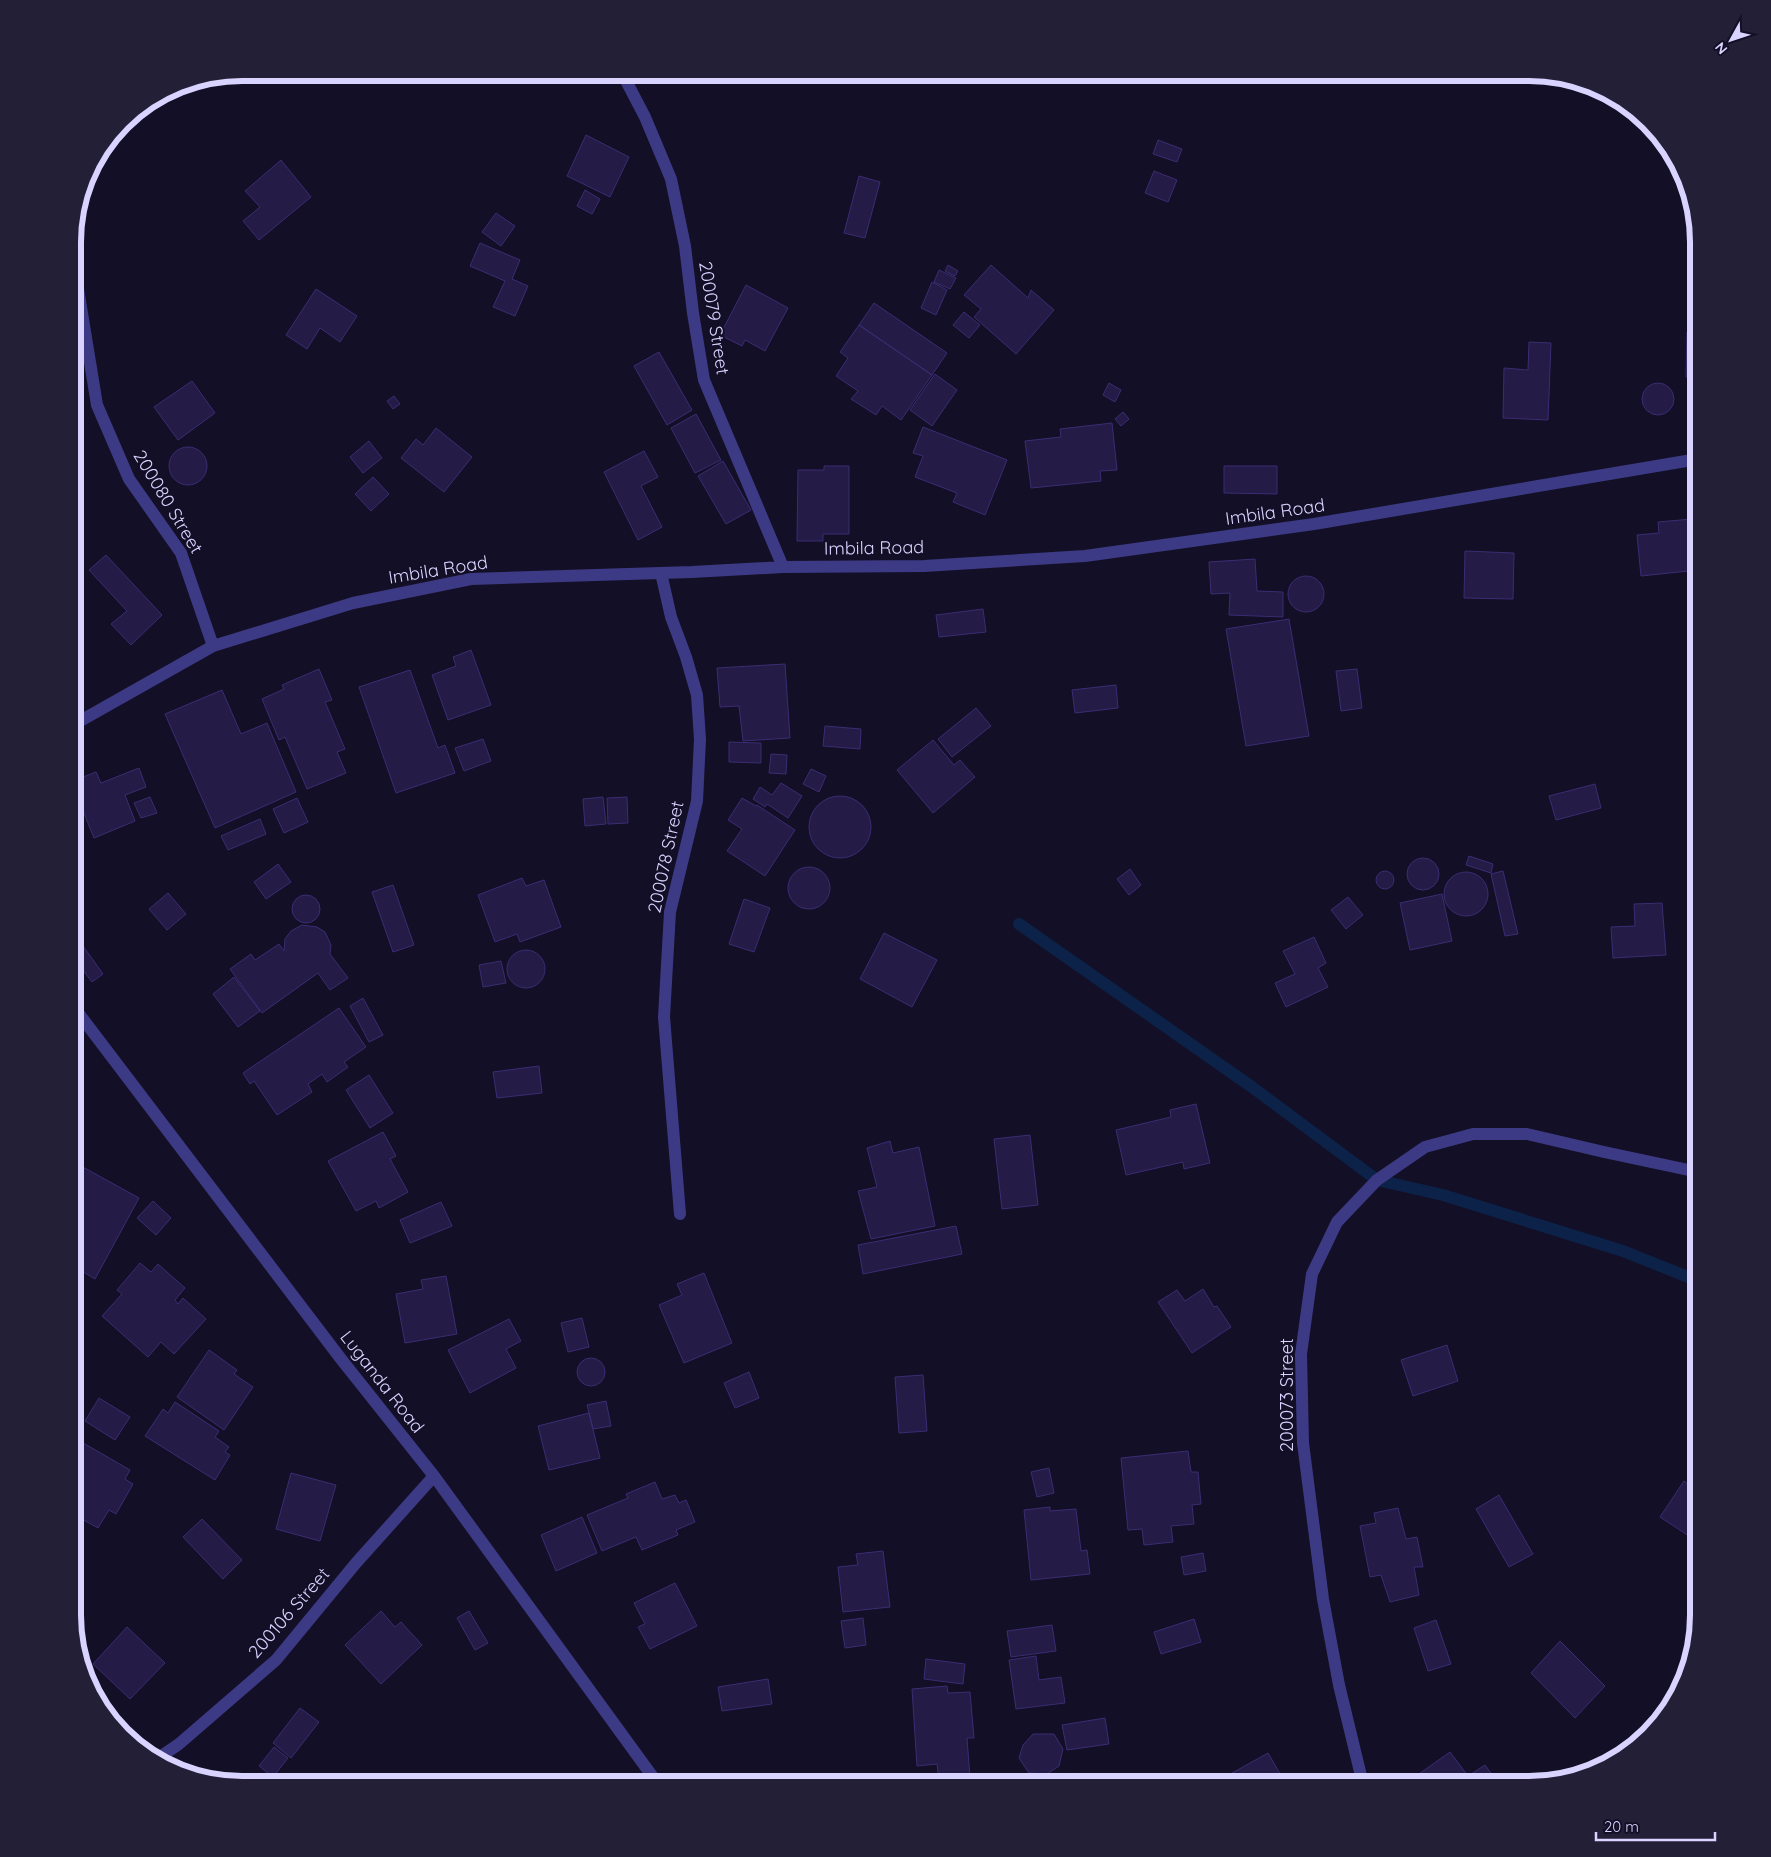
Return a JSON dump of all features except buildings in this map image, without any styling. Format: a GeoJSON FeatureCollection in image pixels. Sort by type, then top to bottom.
{"type":"FeatureCollection","features":[{"type":"Feature","properties":{"kind":"street","name":"200079 Street"},"geometry":{"type":"LineString","coordinates":[[627,82],[645,117],[671,180],[685,246],[704,380],[783,567]]}},
{"type":"Feature","properties":{"kind":"street","name":"200080 Street"},"geometry":{"type":"LineString","coordinates":[[82,311],[98,405],[129,479],[181,553],[213,646]]}},
{"type":"Feature","properties":{"kind":"street","name":"Imbila Road"},"geometry":{"type":"LineString","coordinates":[[82,720],[213,646],[353,603],[471,579],[783,567],[924,566],[1085,556],[1314,524],[1578,481],[1690,460]]}},
{"type":"Feature","properties":{"kind":"street","name":"200078 Street"},"geometry":{"type":"LineString","coordinates":[[661,573],[671,617],[697,695],[700,739],[697,801],[670,912],[664,1018],[680,1214]]}},
{"type":"Feature","properties":{"kind":"street","name":"Luganda Road"},"geometry":{"type":"LineString","coordinates":[[81,1017],[341,1359],[434,1476],[652,1776]]}},
{"type":"Feature","properties":{"kind":"street","name":"200073 Street"},"geometry":{"type":"LineString","coordinates":[[1362,1776],[1339,1685],[1323,1599],[1303,1443],[1301,1354],[1312,1274],[1337,1222],[1377,1180],[1425,1147],[1473,1134],[1527,1134],[1690,1170]]}},
{"type":"Feature","properties":{"kind":"street","name":"200106 Street"},"geometry":{"type":"LineString","coordinates":[[163,1755],[179,1744],[276,1660],[356,1563],[434,1476]]}},
{"type":"Feature","properties":{"kind":"waterway"},"geometry":{"type":"LineString","coordinates":[[1019,924],[1252,1087],[1377,1180],[1443,1195],[1623,1251],[1690,1278]]}}]}
